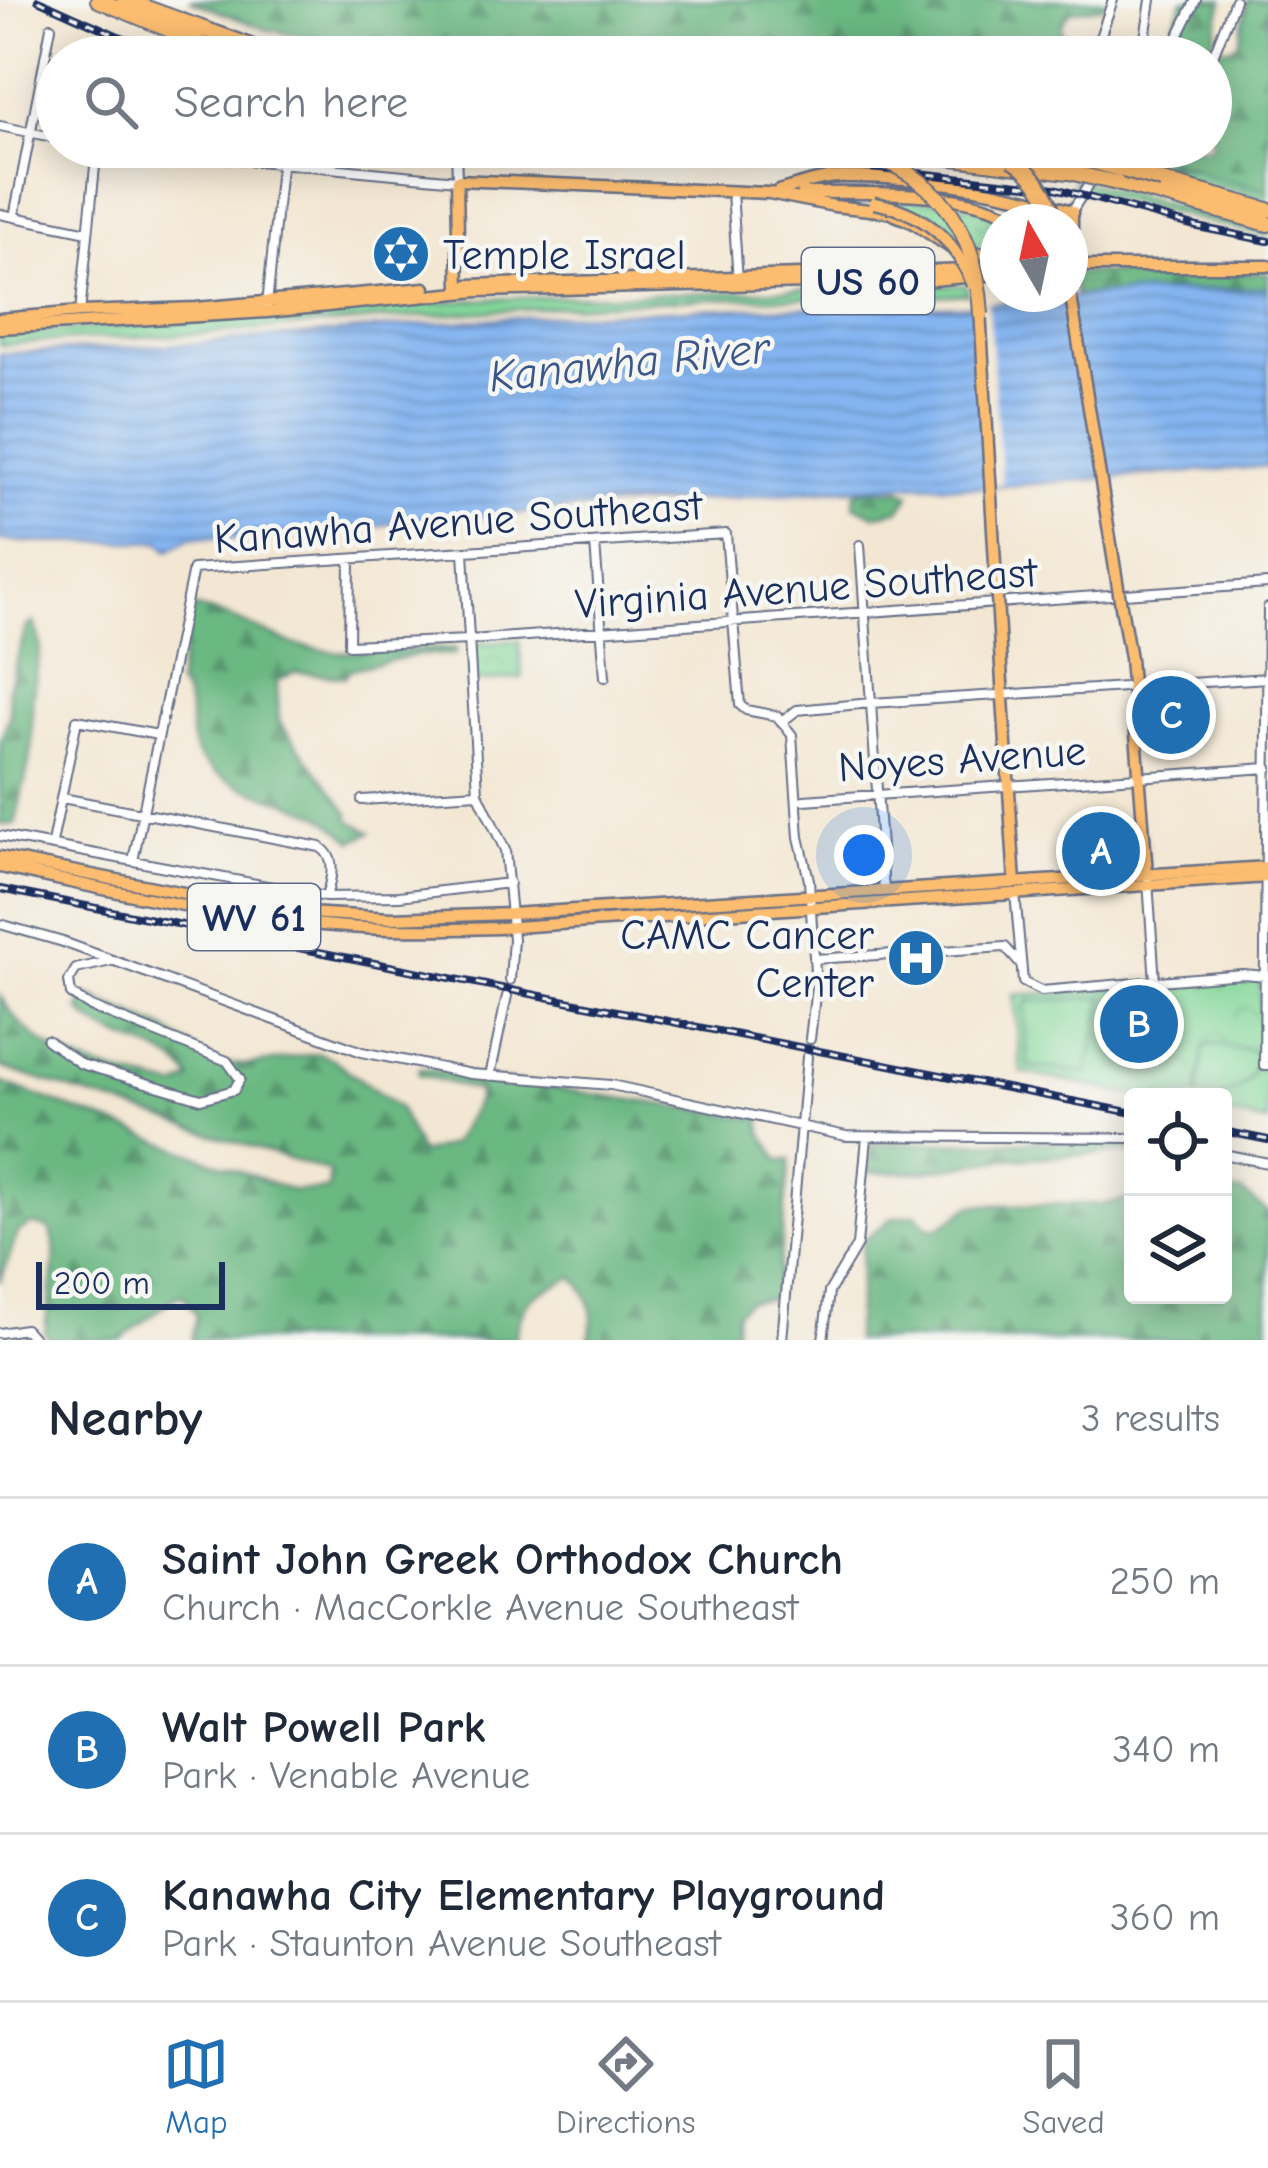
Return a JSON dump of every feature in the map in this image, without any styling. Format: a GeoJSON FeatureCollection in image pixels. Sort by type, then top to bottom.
{"type":"FeatureCollection","features":[{"type":"Feature","properties":{"kind":"highway"},"geometry":{"type":"LineString","coordinates":[[98,0],[185,36]]}},
{"type":"Feature","properties":{"kind":"highway"},"geometry":{"type":"LineString","coordinates":[[125,0],[224,36]]}},
{"type":"Feature","properties":{"kind":"highway"},"geometry":{"type":"LineString","coordinates":[[902,168],[952,211],[971,245],[982,314]]}},
{"type":"Feature","properties":{"kind":"highway"},"geometry":{"type":"LineString","coordinates":[[1026,168],[1050,204]]}},
{"type":"Feature","properties":{"kind":"highway"},"geometry":{"type":"LineString","coordinates":[[1036,168],[1118,183],[1268,224]]}},
{"type":"Feature","properties":{"kind":"highway"},"geometry":{"type":"LineString","coordinates":[[1116,168],[1268,209]]}},
{"type":"Feature","properties":{"kind":"main road"},"geometry":{"type":"LineString","coordinates":[[770,193],[842,177],[1011,194],[1047,204]]}},
{"type":"Feature","properties":{"kind":"main road"},"geometry":{"type":"LineString","coordinates":[[459,289],[457,180],[982,204]]}},
{"type":"Feature","properties":{"kind":"main road"},"geometry":{"type":"LineString","coordinates":[[770,193],[899,216],[959,253],[980,254]]}},
{"type":"Feature","properties":{"kind":"main road"},"geometry":{"type":"LineString","coordinates":[[806,199],[874,203],[910,213],[942,236],[964,263],[982,314],[1015,887]]}},
{"type":"Feature","properties":{"kind":"main road"},"geometry":{"type":"LineString","coordinates":[[933,272],[944,259],[940,244]]}},
{"type":"Feature","properties":{"kind":"main road"},"geometry":{"type":"LineString","coordinates":[[1088,263],[1268,262]]}},
{"type":"Feature","properties":{"kind":"main road","name":"US 60"},"geometry":{"type":"LineString","coordinates":[[267,307],[459,289],[980,271]]}},
{"type":"Feature","properties":{"kind":"main road","name":"US 60"},"geometry":{"type":"LineString","coordinates":[[0,324],[738,278],[932,280],[980,273]]}},
{"type":"Feature","properties":{"kind":"main road","name":"US 60"},"geometry":{"type":"LineString","coordinates":[[414,298],[459,289],[483,293]]}},
{"type":"Feature","properties":{"kind":"main road"},"geometry":{"type":"LineString","coordinates":[[1073,312],[1122,612],[1147,879]]}},
{"type":"Feature","properties":{"kind":"main road"},"geometry":{"type":"LineString","coordinates":[[1144,840],[1157,863],[1185,871]]}},
{"type":"Feature","properties":{"kind":"main road","name":"WV 61"},"geometry":{"type":"LineString","coordinates":[[0,856],[308,913],[511,920]]}},
{"type":"Feature","properties":{"kind":"main road","name":"WV 61"},"geometry":{"type":"LineString","coordinates":[[0,867],[273,920],[337,927],[1267,872]]}},
{"type":"Feature","properties":{"kind":"main road","name":"WV 61"},"geometry":{"type":"LineString","coordinates":[[1147,879],[1185,871],[1267,872]]}},
{"type":"Feature","properties":{"kind":"street"},"geometry":{"type":"LineString","coordinates":[[1100,36],[1113,0]]}},
{"type":"Feature","properties":{"kind":"street"},"geometry":{"type":"LineString","coordinates":[[1145,36],[1151,0]]}},
{"type":"Feature","properties":{"kind":"street"},"geometry":{"type":"LineString","coordinates":[[1178,36],[1196,0]]}},
{"type":"Feature","properties":{"kind":"street"},"geometry":{"type":"LineString","coordinates":[[1221,36],[1235,0]]}},
{"type":"Feature","properties":{"kind":"street"},"geometry":{"type":"LineString","coordinates":[[49,36],[51,27]]}},
{"type":"Feature","properties":{"kind":"street"},"geometry":{"type":"LineString","coordinates":[[14,217],[36,106]]}},
{"type":"Feature","properties":{"kind":"street"},"geometry":{"type":"LineString","coordinates":[[0,127],[36,134]]}},
{"type":"Feature","properties":{"kind":"street"},"geometry":{"type":"LineString","coordinates":[[80,316],[96,168]]}},
{"type":"Feature","properties":{"kind":"street"},"geometry":{"type":"LineString","coordinates":[[267,307],[282,168]]}},
{"type":"Feature","properties":{"kind":"street"},"geometry":{"type":"LineString","coordinates":[[326,168],[457,180],[457,168]]}},
{"type":"Feature","properties":{"kind":"street"},"geometry":{"type":"LineString","coordinates":[[1076,204],[1099,168]]}},
{"type":"Feature","properties":{"kind":"street"},"geometry":{"type":"LineString","coordinates":[[732,193],[738,278]]}},
{"type":"Feature","properties":{"kind":"street"},"geometry":{"type":"LineString","coordinates":[[0,214],[88,232]]}},
{"type":"Feature","properties":{"kind":"street","name":"Kanawha Avenue Southeast"},"geometry":{"type":"LineString","coordinates":[[158,735],[193,569],[726,534],[731,622]]}},
{"type":"Feature","properties":{"kind":"street"},"geometry":{"type":"LineString","coordinates":[[595,543],[605,676]]}},
{"type":"Feature","properties":{"kind":"street"},"geometry":{"type":"LineString","coordinates":[[860,545],[884,896]]}},
{"type":"Feature","properties":{"kind":"street"},"geometry":{"type":"LineString","coordinates":[[464,552],[478,793],[503,840],[511,920],[510,980]]}},
{"type":"Feature","properties":{"kind":"street","name":"Virginia Avenue Southeast"},"geometry":{"type":"LineString","coordinates":[[350,560],[349,644],[469,640],[1268,584]]}},
{"type":"Feature","properties":{"kind":"street"},"geometry":{"type":"LineString","coordinates":[[1266,1066],[1268,608]]}},
{"type":"Feature","properties":{"kind":"street"},"geometry":{"type":"LineString","coordinates":[[731,622],[740,705],[784,721],[793,743],[799,838],[811,901],[815,1011],[810,1039]]}},
{"type":"Feature","properties":{"kind":"street"},"geometry":{"type":"LineString","coordinates":[[784,721],[797,710],[1002,689],[1267,678]]}},
{"type":"Feature","properties":{"kind":"street"},"geometry":{"type":"LineString","coordinates":[[52,843],[76,720],[158,735],[133,861]]}},
{"type":"Feature","properties":{"kind":"street","name":"Noyes Avenue"},"geometry":{"type":"LineString","coordinates":[[804,800],[1266,768]]}},
{"type":"Feature","properties":{"kind":"street"},"geometry":{"type":"LineString","coordinates":[[362,800],[478,793]]}},
{"type":"Feature","properties":{"kind":"street"},"geometry":{"type":"LineString","coordinates":[[62,798],[320,847],[331,860],[326,897]]}},
{"type":"Feature","properties":{"kind":"street"},"geometry":{"type":"LineString","coordinates":[[0,836],[326,897],[399,896],[509,883]]}},
{"type":"Feature","properties":{"kind":"street"},"geometry":{"type":"LineString","coordinates":[[1147,879],[1155,982]]}},
{"type":"Feature","properties":{"kind":"street"},"geometry":{"type":"LineString","coordinates":[[1015,887],[1023,982],[1041,991],[1265,975]]}},
{"type":"Feature","properties":{"kind":"street"},"geometry":{"type":"LineString","coordinates":[[984,947],[1010,939],[1018,918]]}},
{"type":"Feature","properties":{"kind":"street"},"geometry":{"type":"LineString","coordinates":[[0,924],[362,1052],[490,1076],[604,1084],[846,1136],[1124,1138]]}},
{"type":"Feature","properties":{"kind":"street"},"geometry":{"type":"LineString","coordinates":[[814,959],[984,947],[1009,948],[1022,966]]}},
{"type":"Feature","properties":{"kind":"street"},"geometry":{"type":"LineString","coordinates":[[47,1040],[81,1064],[201,1099],[234,1090],[240,1078],[227,1061],[91,1007],[71,994],[69,981],[76,968],[112,961]]}},
{"type":"Feature","properties":{"kind":"street"},"geometry":{"type":"LineString","coordinates":[[490,1076],[507,996]]}},
{"type":"Feature","properties":{"kind":"street"},"geometry":{"type":"LineString","coordinates":[[782,1340],[807,1057]]}},
{"type":"Feature","properties":{"kind":"street"},"geometry":{"type":"LineString","coordinates":[[823,1340],[829,1292],[857,1245],[867,1137]]}},
{"type":"Feature","properties":{"kind":"street"},"geometry":{"type":"LineString","coordinates":[[1232,1156],[1268,1163]]}},
{"type":"Feature","properties":{"kind":"street"},"geometry":{"type":"LineString","coordinates":[[0,1333],[25,1329],[34,1340]]}},
{"type":"Feature","properties":{"kind":"green space"},"geometry":{"type":"Polygon","coordinates":[[[189,0],[1106,0],[1105,6],[1070,11],[1061,25],[1062,36],[298,36],[265,29],[189,0]]]}},
{"type":"Feature","properties":{"kind":"green space"},"geometry":{"type":"Polygon","coordinates":[[[1183,0],[1223,0],[1215,36],[1169,36],[1183,0]]]}},
{"type":"Feature","properties":{"kind":"green space"},"geometry":{"type":"Polygon","coordinates":[[[1248,0],[1268,0],[1268,191],[1192,168],[1232,168],[1232,48],[1239,42],[1248,0]]]}},
{"type":"Feature","properties":{"kind":"green space"},"geometry":{"type":"Polygon","coordinates":[[[1166,168],[1202,172],[1268,191],[1268,199],[1177,176],[1166,168]]]}},
{"type":"Feature","properties":{"kind":"green space"},"geometry":{"type":"Polygon","coordinates":[[[1074,179],[1268,232],[1268,237],[1073,188],[1074,179]]]}},
{"type":"Feature","properties":{"kind":"green space"},"geometry":{"type":"Polygon","coordinates":[[[883,198],[980,210],[980,248],[958,249],[922,214],[883,198]]]}},
{"type":"Feature","properties":{"kind":"green space"},"geometry":{"type":"Polygon","coordinates":[[[1088,273],[1268,273],[1268,288],[1088,296],[1088,273]]]}},
{"type":"Feature","properties":{"kind":"green space"},"geometry":{"type":"Polygon","coordinates":[[[966,285],[968,294],[633,302],[0,345],[0,335],[490,299],[966,285]]]}},
{"type":"Feature","properties":{"kind":"green space"},"geometry":{"type":"Polygon","coordinates":[[[855,493],[910,494],[901,509],[875,515],[854,505],[855,493]]]}},
{"type":"Feature","properties":{"kind":"green space"},"geometry":{"type":"Polygon","coordinates":[[[192,607],[227,616],[292,644],[339,653],[455,648],[455,654],[416,655],[351,669],[345,677],[295,672],[277,681],[279,722],[350,820],[371,832],[353,841],[321,816],[242,787],[203,762],[193,743],[184,693],[177,685],[192,607]]]}},
{"type":"Feature","properties":{"kind":"green space"},"geometry":{"type":"Polygon","coordinates":[[[34,622],[41,646],[32,698],[32,749],[15,824],[0,825],[0,741],[10,715],[8,689],[27,626],[34,622]]]}},
{"type":"Feature","properties":{"kind":"green space"},"geometry":{"type":"Polygon","coordinates":[[[519,640],[522,678],[475,682],[472,644],[519,640]]]}},
{"type":"Feature","properties":{"kind":"green space"},"geometry":{"type":"Polygon","coordinates":[[[1260,979],[1260,1069],[1268,1070],[1267,1123],[1232,1116],[1232,1088],[1124,1088],[1124,1093],[1021,1072],[1014,995],[1260,979]]]}},
{"type":"Feature","properties":{"kind":"green space"},"geometry":{"type":"Polygon","coordinates":[[[87,995],[163,1028],[217,1064],[251,1065],[318,1053],[333,1059],[399,1108],[420,1154],[452,1144],[478,1091],[419,1074],[419,1068],[761,1119],[762,1133],[780,1161],[790,1160],[775,1299],[748,1301],[736,1313],[734,1340],[588,1340],[590,1306],[573,1277],[532,1298],[521,1314],[515,1340],[191,1340],[197,1316],[183,1295],[120,1340],[53,1340],[45,1334],[54,1264],[49,1229],[32,1224],[18,1232],[0,1282],[0,1082],[293,1191],[328,1190],[330,1172],[0,1067],[0,996],[35,1037],[77,1061],[177,1088],[191,1079],[167,1057],[91,1021],[79,1009],[87,995]]]}},
{"type":"Feature","properties":{"kind":"green space"},"geometry":{"type":"Polygon","coordinates":[[[1105,997],[1087,1073],[1028,1066],[1024,1007],[1029,1001],[1105,997]]]}},
{"type":"Feature","properties":{"kind":"green space"},"geometry":{"type":"Polygon","coordinates":[[[1204,1047],[1258,1051],[1246,1083],[1232,1092],[1232,1088],[1198,1088],[1204,1047]]]}},
{"type":"Feature","properties":{"kind":"green space"},"geometry":{"type":"Polygon","coordinates":[[[1124,1142],[1124,1152],[1005,1159],[919,1172],[869,1172],[870,1144],[1124,1142]]]}},
{"type":"Feature","properties":{"kind":"green space"},"geometry":{"type":"Polygon","coordinates":[[[1232,1192],[1242,1192],[1268,1212],[1268,1340],[854,1340],[863,1241],[892,1218],[917,1214],[928,1227],[937,1229],[973,1205],[1124,1200],[1124,1304],[1232,1304],[1232,1192]]]}},
{"type":"Feature","properties":{"kind":"water","name":"Kanawha River"},"geometry":{"type":"Polygon","coordinates":[[[1268,288],[1268,466],[985,487],[917,484],[433,519],[252,539],[192,537],[169,550],[160,541],[0,540],[0,354],[698,309],[980,304],[980,312],[1088,312],[1088,296],[1268,288]]]}},
{"type":"Feature","properties":{"kind":"pier"},"geometry":{"type":"Polygon","coordinates":[[[974,304],[980,304],[980,312],[989,312],[1002,484],[989,485],[974,304]]]}},
{"type":"Feature","properties":{"kind":"railway"},"geometry":{"type":"LineString","coordinates":[[38,0],[119,36]]}},
{"type":"Feature","properties":{"kind":"railway"},"geometry":{"type":"LineString","coordinates":[[872,168],[1055,188],[1268,241]]}},
{"type":"Feature","properties":{"kind":"railway"},"geometry":{"type":"LineString","coordinates":[[0,889],[1124,1111]]}},
{"type":"Feature","properties":{"kind":"railway"},"geometry":{"type":"LineString","coordinates":[[1232,1133],[1268,1140]]}},
{"type":"Feature","properties":{"kind":"place","name":"Temple Israel"},"geometry":{"type":"Point","coordinates":[401,254]}},
{"type":"Feature","properties":{"kind":"place","name":"Kanawha City Elementary Playground"},"geometry":{"type":"Point","coordinates":[1171,715]}},
{"type":"Feature","properties":{"kind":"place","name":"Saint John Greek Orthodox Church"},"geometry":{"type":"Point","coordinates":[1101,851]}},
{"type":"Feature","properties":{"kind":"place","name":"CAMC Cancer Center"},"geometry":{"type":"Point","coordinates":[916,958]}},
{"type":"Feature","properties":{"kind":"place","name":"Walt Powell Park"},"geometry":{"type":"Point","coordinates":[1139,1024]}}]}
